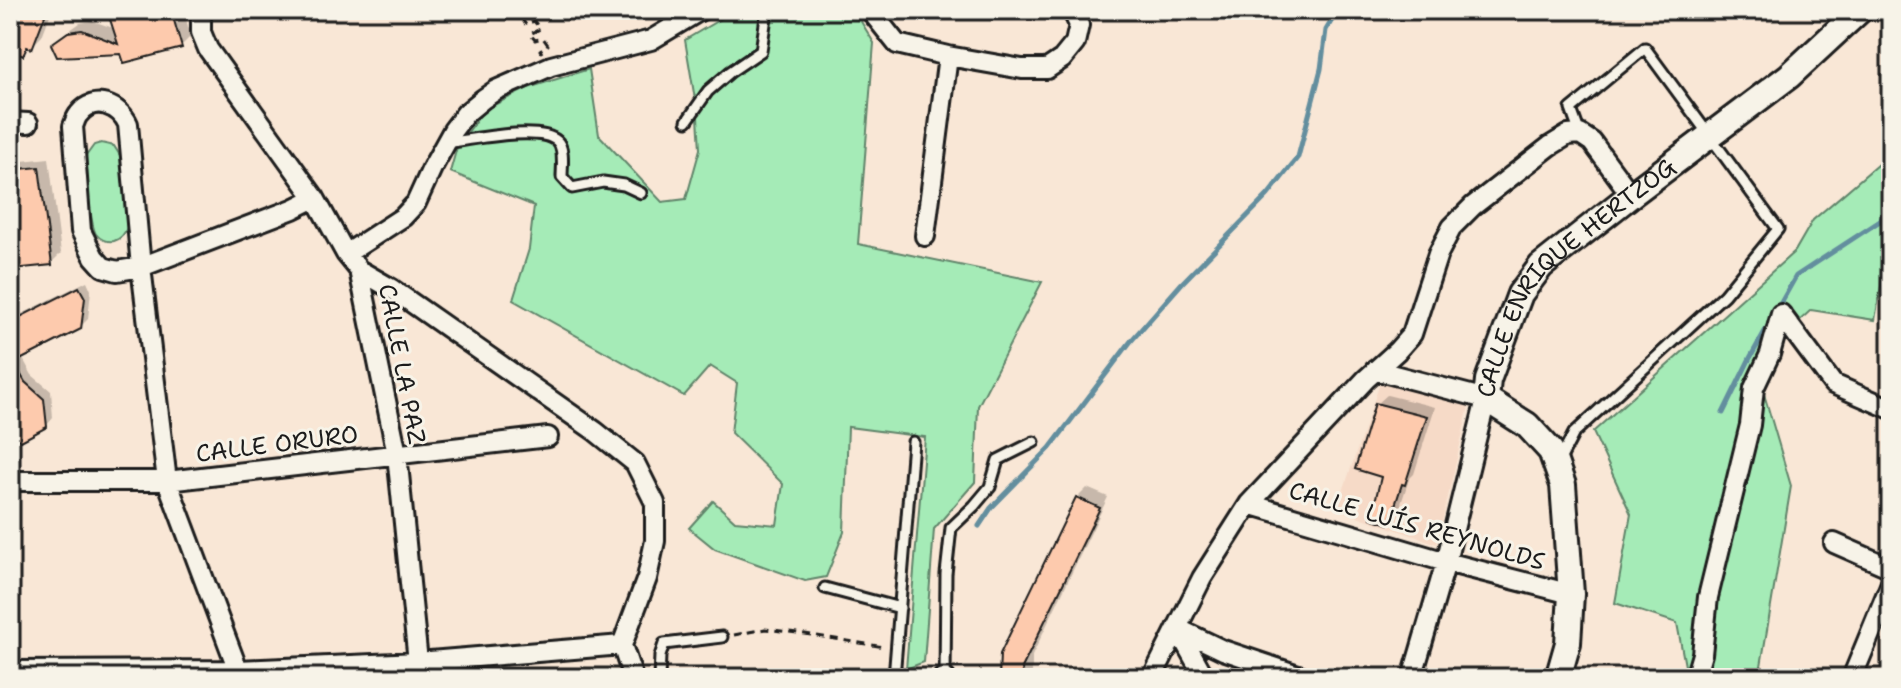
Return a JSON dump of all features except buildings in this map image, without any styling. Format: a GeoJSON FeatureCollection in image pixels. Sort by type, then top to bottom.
{"type":"FeatureCollection","features":[{"type":"Feature","properties":{"kind":"street","name":"CALLE LA PAZ"},"geometry":{"type":"LineString","coordinates":[[201,10],[201,32],[208,49],[315,198],[346,254],[359,270],[397,454],[418,670]]}},
{"type":"Feature","properties":{"kind":"street"},"geometry":{"type":"LineString","coordinates":[[346,254],[403,217],[416,203],[453,130],[466,113],[496,90],[551,66],[651,40],[701,10]]}},
{"type":"Feature","properties":{"kind":"street"},"geometry":{"type":"LineString","coordinates":[[870,10],[897,44],[1022,69],[1047,69],[1062,59],[1075,43],[1078,15]]}},
{"type":"Feature","properties":{"kind":"street","name":"CALLE ENRIQUE HERTZOG"},"geometry":{"type":"LineString","coordinates":[[1412,678],[1446,562],[1488,380],[1520,294],[1541,266],[1789,76],[1860,10]]}},
{"type":"Feature","properties":{"kind":"street"},"geometry":{"type":"LineString","coordinates":[[925,236],[948,56]]}},
{"type":"Feature","properties":{"kind":"street"},"geometry":{"type":"LineString","coordinates":[[238,674],[167,481],[141,267],[128,124],[124,115],[115,108],[95,104],[79,114],[73,126],[81,231],[94,257],[103,267],[117,271],[141,267],[315,198]]}},
{"type":"Feature","properties":{"kind":"street"},"geometry":{"type":"LineString","coordinates":[[1152,678],[1202,578],[1249,504],[1412,334],[1438,254],[1452,227],[1473,206],[1568,135],[1580,134],[1592,142],[1631,195]]}},
{"type":"Feature","properties":{"kind":"street"},"geometry":{"type":"LineString","coordinates":[[359,270],[392,289],[595,431],[635,463],[655,503],[655,541],[647,578],[622,645],[633,678]]}},
{"type":"Feature","properties":{"kind":"street"},"geometry":{"type":"LineString","coordinates":[[1695,678],[1702,654],[1708,597],[1750,425],[1754,388],[1770,354],[1781,314],[1833,384],[1891,409]]}},
{"type":"Feature","properties":{"kind":"street"},"geometry":{"type":"LineString","coordinates":[[1375,370],[1486,399],[1527,425],[1551,451],[1563,485],[1571,594],[1568,643],[1558,678]]}},
{"type":"Feature","properties":{"kind":"street","name":"CALLE ORURO"},"geometry":{"type":"LineString","coordinates":[[10,481],[167,481],[548,437]]}},
{"type":"Feature","properties":{"kind":"street","name":"CALLE LUÍS REYNOLDS"},"geometry":{"type":"LineString","coordinates":[[1249,504],[1446,562],[1571,594]]}},
{"type":"Feature","properties":{"kind":"street"},"geometry":{"type":"LineString","coordinates":[[1834,543],[1891,568]]}},
{"type":"Feature","properties":{"kind":"street"},"geometry":{"type":"LineString","coordinates":[[1852,678],[1891,583]]}},
{"type":"Feature","properties":{"kind":"street"},"geometry":{"type":"LineString","coordinates":[[1177,628],[1205,678]]}},
{"type":"Feature","properties":{"kind":"street"},"geometry":{"type":"LineString","coordinates":[[1177,628],[1223,650],[1307,678]]}},
{"type":"Feature","properties":{"kind":"street"},"geometry":{"type":"LineString","coordinates":[[18,673],[238,674],[418,670],[622,645]]}},
{"type":"Feature","properties":{"kind":"lane"},"geometry":{"type":"LineString","coordinates":[[687,121],[708,91],[761,51],[767,10]]}},
{"type":"Feature","properties":{"kind":"lane"},"geometry":{"type":"LineString","coordinates":[[1557,467],[1574,433],[1724,295],[1778,229],[1645,48],[1571,109],[1580,134]]}},
{"type":"Feature","properties":{"kind":"lane"},"geometry":{"type":"LineString","coordinates":[[446,143],[520,133],[544,134],[557,140],[561,148],[562,177],[572,188],[603,182],[624,185],[641,193]]}},
{"type":"Feature","properties":{"kind":"lane"},"geometry":{"type":"LineString","coordinates":[[894,678],[913,442]]}},
{"type":"Feature","properties":{"kind":"lane"},"geometry":{"type":"LineString","coordinates":[[945,678],[946,574],[951,528],[990,487],[998,460],[1034,442]]}},
{"type":"Feature","properties":{"kind":"lane"},"geometry":{"type":"LineString","coordinates":[[825,588],[900,608]]}},
{"type":"Feature","properties":{"kind":"lane"},"geometry":{"type":"LineString","coordinates":[[659,678],[664,644],[722,637]]}},
{"type":"Feature","properties":{"kind":"path"},"geometry":{"type":"LineString","coordinates":[[530,10],[532,13],[522,19],[526,25],[534,21],[540,29],[530,34],[535,40],[543,38],[548,45],[540,50],[551,66]]}},
{"type":"Feature","properties":{"kind":"path"},"geometry":{"type":"LineString","coordinates":[[722,637],[765,629],[897,649]]}},
{"type":"Feature","properties":{"kind":"shaded area"},"geometry":{"type":"Polygon","coordinates":[[[1380,383],[1469,406],[1437,544],[1337,509],[1380,383]]]}},
{"type":"Feature","properties":{"kind":"green space"},"geometry":{"type":"Polygon","coordinates":[[[730,10],[854,10],[874,43],[858,244],[1042,282],[978,406],[975,482],[934,529],[924,662],[906,669],[925,437],[848,427],[844,532],[826,577],[805,581],[715,549],[689,528],[713,501],[735,521],[777,525],[783,484],[731,433],[737,383],[710,366],[684,396],[513,300],[529,249],[534,206],[450,172],[457,147],[484,110],[528,88],[589,69],[599,135],[662,202],[686,199],[700,149],[685,40],[727,15],[730,10]]]}},
{"type":"Feature","properties":{"kind":"green space"},"geometry":{"type":"Polygon","coordinates":[[[94,145],[114,146],[121,157],[127,228],[114,241],[104,240],[96,234],[90,209],[86,156],[94,145]]]}},
{"type":"Feature","properties":{"kind":"green space"},"geometry":{"type":"Polygon","coordinates":[[[1891,153],[1891,229],[1875,320],[1811,310],[1771,347],[1764,394],[1791,486],[1761,666],[1770,678],[1681,678],[1685,666],[1677,623],[1615,603],[1631,514],[1593,432],[1795,251],[1813,220],[1891,153]]]}},
{"type":"Feature","properties":{"kind":"waterway"},"geometry":{"type":"LineString","coordinates":[[979,526],[991,508],[1050,448],[1131,341],[1182,283],[1268,195],[1298,157],[1321,69],[1326,30],[1338,10]]}},
{"type":"Feature","properties":{"kind":"waterway"},"geometry":{"type":"LineString","coordinates":[[1778,308],[1796,276],[1880,221],[1891,202]]}},
{"type":"Feature","properties":{"kind":"waterway"},"geometry":{"type":"LineString","coordinates":[[1723,413],[1773,317]]}}]}
